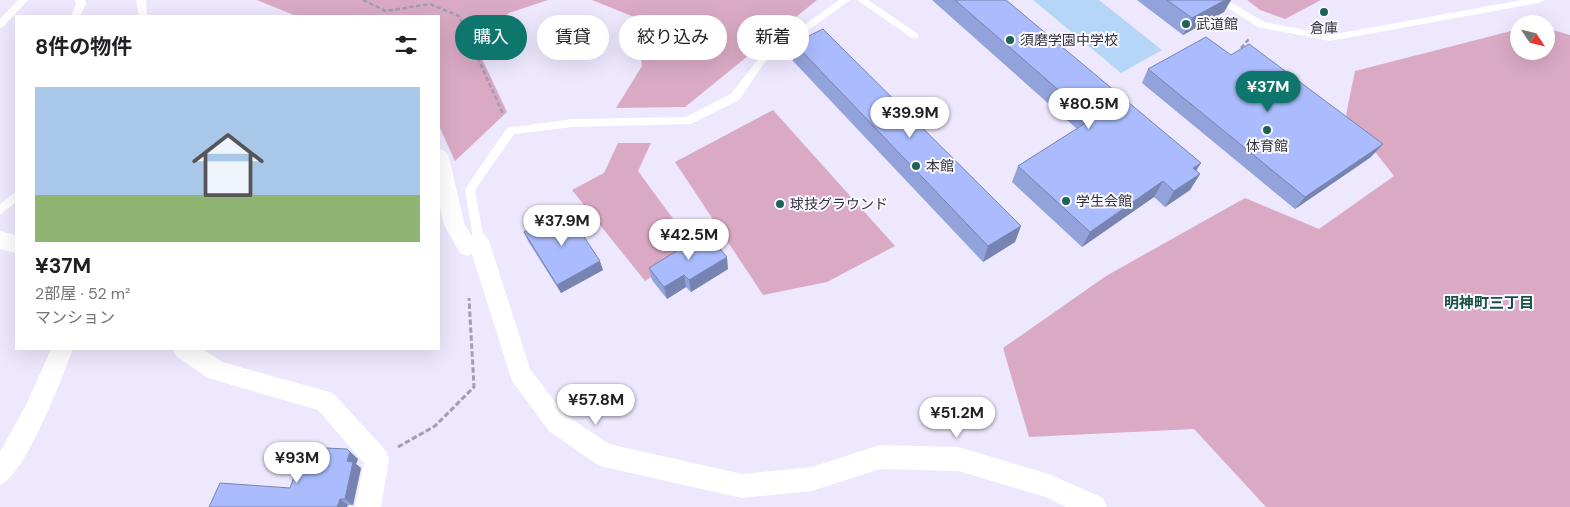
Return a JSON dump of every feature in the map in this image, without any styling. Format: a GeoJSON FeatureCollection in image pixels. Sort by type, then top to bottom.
{"type":"FeatureCollection","features":[{"type":"Feature","properties":{"kind":"street"},"geometry":{"type":"LineString","coordinates":[[440,162],[454,225],[472,244],[520,374],[557,423],[604,454],[742,486],[812,479],[880,457],[958,459],[1048,486],[1094,507]]}},
{"type":"Feature","properties":{"kind":"street"},"geometry":{"type":"LineString","coordinates":[[0,240],[15,244]]}},
{"type":"Feature","properties":{"kind":"street"},"geometry":{"type":"LineString","coordinates":[[0,473],[22,440],[49,383],[62,350]]}},
{"type":"Feature","properties":{"kind":"street"},"geometry":{"type":"LineString","coordinates":[[186,350],[216,370],[325,401],[377,459],[369,500]]}},
{"type":"Feature","properties":{"kind":"lane"},"geometry":{"type":"LineString","coordinates":[[0,25],[23,0]]}},
{"type":"Feature","properties":{"kind":"lane"},"geometry":{"type":"LineString","coordinates":[[76,15],[80,0]]}},
{"type":"Feature","properties":{"kind":"lane"},"geometry":{"type":"LineString","coordinates":[[141,0],[143,15]]}},
{"type":"Feature","properties":{"kind":"lane"},"geometry":{"type":"LineString","coordinates":[[472,244],[470,189],[511,131],[573,123],[687,121],[735,97],[762,60],[845,0]]}},
{"type":"Feature","properties":{"kind":"lane"},"geometry":{"type":"LineString","coordinates":[[862,0],[915,36]]}},
{"type":"Feature","properties":{"kind":"lane"},"geometry":{"type":"LineString","coordinates":[[1220,0],[1261,25],[1330,38],[1539,0]]}},
{"type":"Feature","properties":{"kind":"lane"},"geometry":{"type":"LineString","coordinates":[[0,211],[15,197]]}},
{"type":"Feature","properties":{"kind":"path"},"geometry":{"type":"LineString","coordinates":[[363,0],[386,11],[430,4],[459,16],[511,131]]}},
{"type":"Feature","properties":{"kind":"path"},"geometry":{"type":"LineString","coordinates":[[377,459],[435,426],[474,387],[472,244]]}},
{"type":"Feature","properties":{"kind":"shaded area"},"geometry":{"type":"Polygon","coordinates":[[[257,0],[548,0],[507,15],[455,15],[455,60],[483,60],[507,112],[455,161],[440,128],[440,15],[294,15],[257,0]]]}},
{"type":"Feature","properties":{"kind":"shaded area"},"geometry":{"type":"Polygon","coordinates":[[[592,0],[817,0],[798,15],[737,15],[737,60],[743,60],[685,107],[616,108],[642,66],[641,60],[727,60],[727,15],[629,15],[592,0]]]}},
{"type":"Feature","properties":{"kind":"shaded area"},"geometry":{"type":"Polygon","coordinates":[[[1247,0],[1321,0],[1285,19],[1260,10],[1247,0]]]}},
{"type":"Feature","properties":{"kind":"shaded area"},"geometry":{"type":"Polygon","coordinates":[[[1510,31],[1510,60],[1555,60],[1555,31],[1570,35],[1570,507],[1266,507],[1194,429],[1029,437],[1003,348],[1106,276],[1245,198],[1319,229],[1394,176],[1346,115],[1355,71],[1510,31]]]}},
{"type":"Feature","properties":{"kind":"shaded area","name":"球技グラウンド"},"geometry":{"type":"Polygon","coordinates":[[[773,110],[895,246],[827,282],[763,295],[675,162],[773,110]]]}},
{"type":"Feature","properties":{"kind":"shaded area"},"geometry":{"type":"Polygon","coordinates":[[[618,143],[651,143],[638,171],[696,250],[645,281],[572,190],[604,173],[618,143]]]}},
{"type":"Feature","properties":{"kind":"water"},"geometry":{"type":"Polygon","coordinates":[[[1033,0],[1099,0],[1162,50],[1121,73],[1033,0]]]}},
{"type":"Feature","properties":{"kind":"building"},"geometry":{"type":"Polygon","coordinates":[[[955,0],[1006,0],[1201,163],[1193,168],[1200,174],[1174,191],[1163,181],[1090,232],[1018,166],[1092,119],[955,0]]]}},
{"type":"Feature","properties":{"kind":"building"},"geometry":{"type":"Polygon","coordinates":[[[1167,0],[1225,0],[1192,18],[1167,0]]]}},
{"type":"Feature","properties":{"kind":"building"},"geometry":{"type":"Polygon","coordinates":[[[823,29],[1021,226],[988,246],[809,59],[809,36],[823,29]]]}},
{"type":"Feature","properties":{"kind":"building","name":"体育館"},"geometry":{"type":"Polygon","coordinates":[[[1206,37],[1231,55],[1249,44],[1383,144],[1305,197],[1148,69],[1206,37]]]}},
{"type":"Feature","properties":{"kind":"building"},"geometry":{"type":"Polygon","coordinates":[[[566,210],[600,261],[557,285],[524,232],[566,210]]]}},
{"type":"Feature","properties":{"kind":"building"},"geometry":{"type":"Polygon","coordinates":[[[706,233],[727,257],[689,280],[684,275],[664,287],[649,268],[706,233]]]}},
{"type":"Feature","properties":{"kind":"building"},"geometry":{"type":"Polygon","coordinates":[[[305,447],[347,449],[350,452],[347,461],[353,462],[345,499],[340,499],[337,507],[209,507],[220,483],[290,488],[305,447]]]}},
{"type":"Feature","properties":{"kind":"place","name":"倉庫"},"geometry":{"type":"Point","coordinates":[1324,12]}},
{"type":"Feature","properties":{"kind":"place","name":"武道館"},"geometry":{"type":"Point","coordinates":[1186,24]}},
{"type":"Feature","properties":{"kind":"place","name":"須磨学園中学校"},"geometry":{"type":"Point","coordinates":[1010,40]}},
{"type":"Feature","properties":{"kind":"place","name":"体育館"},"geometry":{"type":"Point","coordinates":[1267,130]}},
{"type":"Feature","properties":{"kind":"place","name":"本館"},"geometry":{"type":"Point","coordinates":[916,166]}},
{"type":"Feature","properties":{"kind":"place","name":"学生会館"},"geometry":{"type":"Point","coordinates":[1066,201]}},
{"type":"Feature","properties":{"kind":"place","name":"球技グラウンド"},"geometry":{"type":"Point","coordinates":[780,204]}},
{"type":"Feature","properties":{"kind":"district","name":"明神町三丁目"},"geometry":{"type":"Point","coordinates":[1489,303]}}]}
